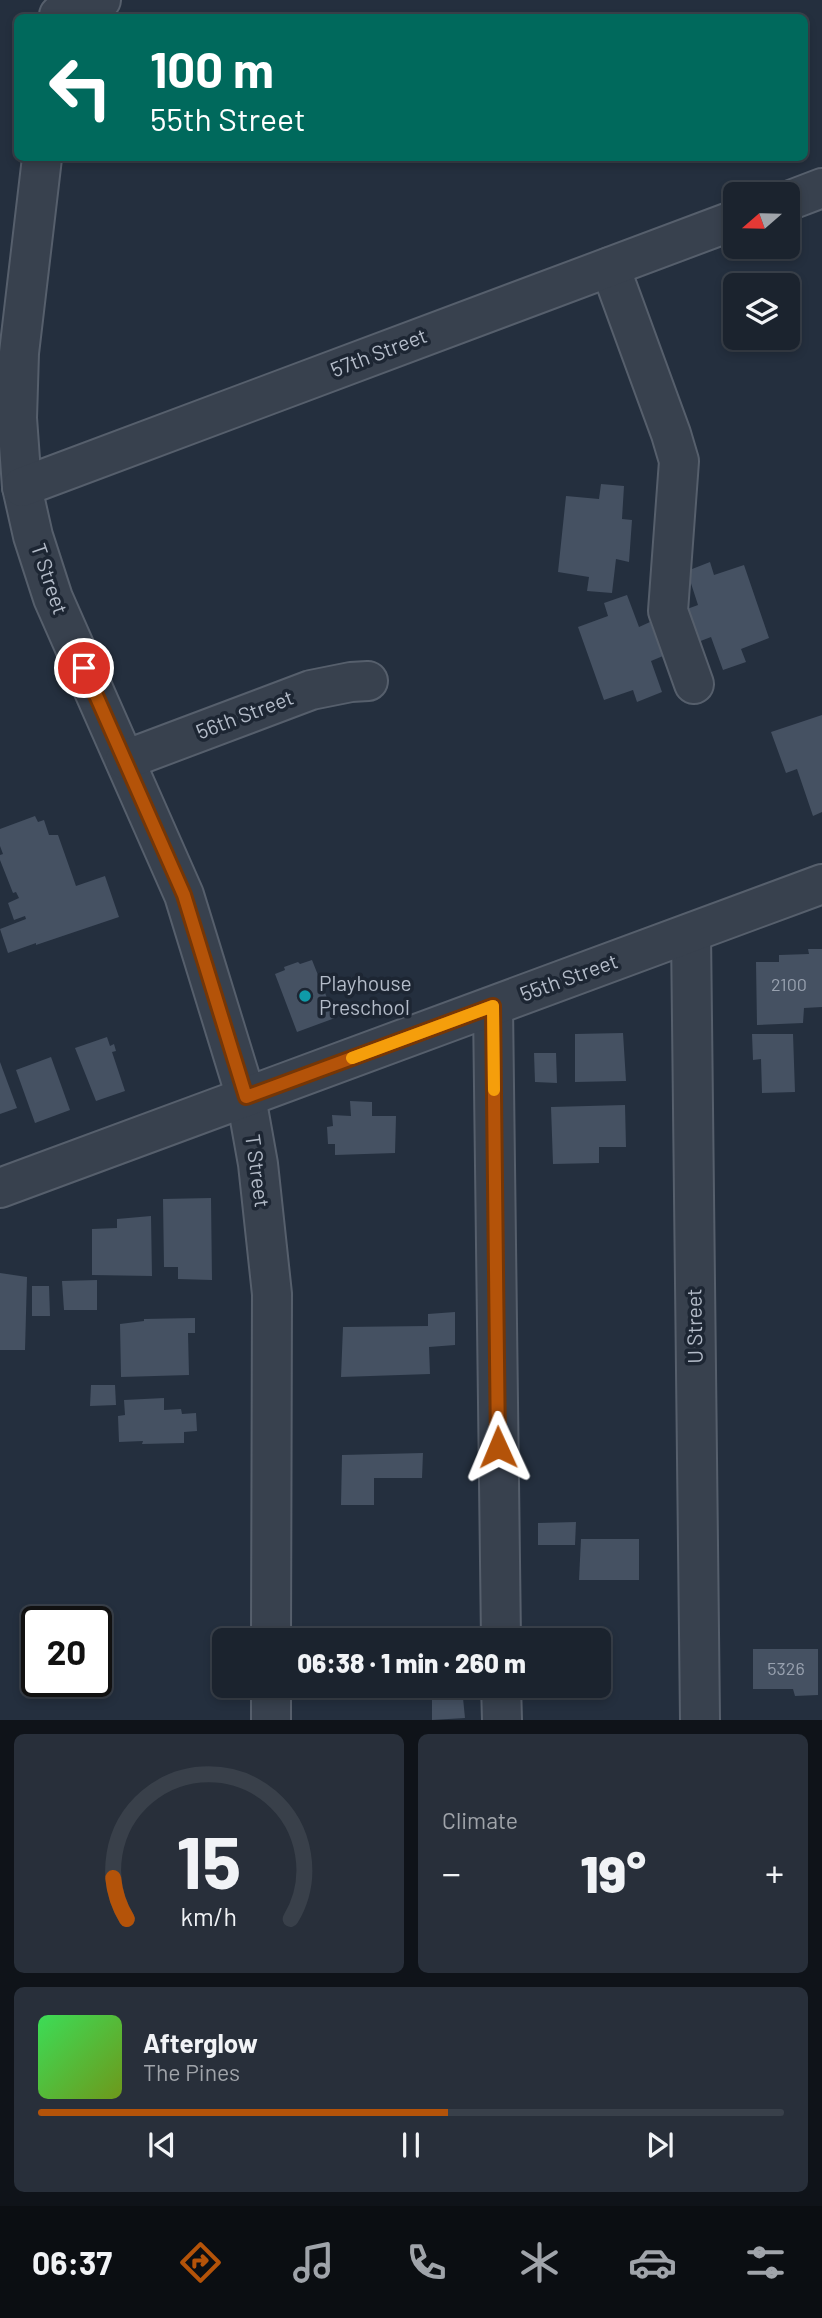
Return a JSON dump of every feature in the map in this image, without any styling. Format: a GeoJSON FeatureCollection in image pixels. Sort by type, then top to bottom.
{"type":"FeatureCollection","features":[{"type":"Feature","properties":{"kind":"street"},"geometry":{"type":"LineString","coordinates":[[59,11],[100,0]]}},
{"type":"Feature","properties":{"kind":"street","name":"T Street"},"geometry":{"type":"LineString","coordinates":[[42,161],[19,353],[17,418],[22,487],[33,536],[53,598],[184,895],[246,1097],[258,1164],[272,1294],[271,1628]]}},
{"type":"Feature","properties":{"kind":"street"},"geometry":{"type":"LineString","coordinates":[[800,196],[822,188]]}},
{"type":"Feature","properties":{"kind":"street","name":"57th Street"},"geometry":{"type":"LineString","coordinates":[[22,487],[723,225]]}},
{"type":"Feature","properties":{"kind":"street"},"geometry":{"type":"LineString","coordinates":[[610,267],[671,434],[678,461],[668,611],[694,684]]}},
{"type":"Feature","properties":{"kind":"street","name":"56th Street"},"geometry":{"type":"LineString","coordinates":[[125,760],[311,690],[368,681]]}},
{"type":"Feature","properties":{"kind":"street","name":"55th Street"},"geometry":{"type":"LineString","coordinates":[[0,1188],[822,884]]}},
{"type":"Feature","properties":{"kind":"street","name":"U Street"},"geometry":{"type":"LineString","coordinates":[[691,933],[700,1720]]}},
{"type":"Feature","properties":{"kind":"street"},"geometry":{"type":"LineString","coordinates":[[493,1006],[500,1628]]}},
{"type":"Feature","properties":{"kind":"street"},"geometry":{"type":"LineString","coordinates":[[271,1698],[271,1720]]}},
{"type":"Feature","properties":{"kind":"street"},"geometry":{"type":"LineString","coordinates":[[501,1698],[502,1720]]}},
{"type":"Feature","properties":{"kind":"building"},"geometry":{"type":"Polygon","coordinates":[[[601,484],[624,486],[622,519],[632,520],[629,562],[616,559],[612,593],[587,591],[589,577],[558,572],[566,496],[599,499],[601,484]]]}},
{"type":"Feature","properties":{"kind":"building"},"geometry":{"type":"Polygon","coordinates":[[[710,562],[714,575],[744,565],[769,638],[741,649],[746,662],[723,670],[711,637],[698,642],[687,609],[698,605],[687,571],[710,562]]]}},
{"type":"Feature","properties":{"kind":"building"},"geometry":{"type":"Polygon","coordinates":[[[627,595],[639,627],[650,622],[663,656],[651,661],[662,692],[637,702],[633,690],[604,700],[578,627],[608,616],[604,603],[627,595]]]}},
{"type":"Feature","properties":{"kind":"building"},"geometry":{"type":"Polygon","coordinates":[[[822,715],[822,812],[813,816],[797,769],[786,773],[771,732],[822,715]]]}},
{"type":"Feature","properties":{"kind":"building"},"geometry":{"type":"Polygon","coordinates":[[[35,816],[38,822],[44,820],[49,835],[58,835],[76,886],[105,876],[119,917],[8,953],[0,929],[26,919],[25,916],[14,920],[8,903],[19,898],[16,892],[13,893],[0,860],[0,855],[3,854],[0,829],[35,816]]]}},
{"type":"Feature","properties":{"kind":"building"},"geometry":{"type":"Polygon","coordinates":[[[808,949],[822,949],[822,1007],[804,1008],[803,1023],[757,1025],[756,962],[779,962],[779,955],[809,954],[808,949]]]}},
{"type":"Feature","properties":{"kind":"building","name":"Playhouse Preschool"},"geometry":{"type":"Polygon","coordinates":[[[312,960],[335,1018],[297,1032],[275,974],[285,970],[284,967],[312,960]]]}},
{"type":"Feature","properties":{"kind":"building"},"geometry":{"type":"Polygon","coordinates":[[[623,1033],[626,1081],[575,1082],[575,1034],[623,1033]]]}},
{"type":"Feature","properties":{"kind":"building"},"geometry":{"type":"Polygon","coordinates":[[[752,1034],[793,1034],[795,1092],[762,1093],[761,1059],[753,1060],[752,1034]]]}},
{"type":"Feature","properties":{"kind":"building"},"geometry":{"type":"Polygon","coordinates":[[[107,1037],[110,1046],[114,1044],[116,1051],[112,1052],[125,1091],[96,1101],[75,1048],[107,1037]]]}},
{"type":"Feature","properties":{"kind":"building"},"geometry":{"type":"Polygon","coordinates":[[[534,1053],[556,1053],[557,1083],[535,1082],[534,1053]]]}},
{"type":"Feature","properties":{"kind":"building"},"geometry":{"type":"Polygon","coordinates":[[[51,1057],[70,1110],[35,1123],[16,1070],[51,1057]]]}},
{"type":"Feature","properties":{"kind":"building"},"geometry":{"type":"Polygon","coordinates":[[[0,1062],[17,1108],[0,1114],[0,1062]]]}},
{"type":"Feature","properties":{"kind":"building"},"geometry":{"type":"Polygon","coordinates":[[[350,1101],[372,1102],[372,1116],[396,1116],[395,1153],[335,1155],[335,1144],[328,1144],[327,1127],[333,1126],[332,1115],[351,1116],[350,1101]]]}},
{"type":"Feature","properties":{"kind":"building"},"geometry":{"type":"Polygon","coordinates":[[[625,1105],[626,1147],[599,1147],[599,1163],[553,1164],[551,1107],[625,1105]]]}},
{"type":"Feature","properties":{"kind":"building"},"geometry":{"type":"Polygon","coordinates":[[[211,1198],[212,1280],[178,1279],[178,1267],[164,1267],[163,1199],[211,1198]]]}},
{"type":"Feature","properties":{"kind":"building"},"geometry":{"type":"Polygon","coordinates":[[[151,1216],[152,1276],[92,1275],[92,1229],[117,1228],[117,1219],[151,1216]]]}},
{"type":"Feature","properties":{"kind":"building"},"geometry":{"type":"Polygon","coordinates":[[[0,1273],[27,1277],[25,1350],[0,1350],[0,1273]]]}},
{"type":"Feature","properties":{"kind":"building"},"geometry":{"type":"Polygon","coordinates":[[[97,1280],[97,1310],[64,1310],[62,1281],[97,1280]]]}},
{"type":"Feature","properties":{"kind":"building"},"geometry":{"type":"Polygon","coordinates":[[[32,1286],[49,1286],[50,1316],[32,1316],[32,1286]]]}},
{"type":"Feature","properties":{"kind":"building"},"geometry":{"type":"Polygon","coordinates":[[[455,1312],[455,1345],[429,1347],[430,1374],[341,1377],[343,1327],[428,1326],[428,1314],[455,1312]]]}},
{"type":"Feature","properties":{"kind":"building"},"geometry":{"type":"Polygon","coordinates":[[[195,1318],[195,1333],[188,1333],[189,1375],[121,1377],[120,1324],[144,1319],[195,1318]]]}},
{"type":"Feature","properties":{"kind":"building"},"geometry":{"type":"Polygon","coordinates":[[[91,1385],[115,1385],[116,1405],[90,1406],[91,1385]]]}},
{"type":"Feature","properties":{"kind":"building"},"geometry":{"type":"Polygon","coordinates":[[[164,1398],[164,1410],[181,1409],[182,1414],[196,1413],[197,1431],[184,1432],[184,1443],[119,1442],[118,1416],[125,1415],[124,1400],[164,1398]]]}},
{"type":"Feature","properties":{"kind":"building"},"geometry":{"type":"Polygon","coordinates":[[[423,1453],[422,1478],[374,1478],[374,1505],[341,1505],[342,1455],[423,1453]]]}},
{"type":"Feature","properties":{"kind":"building"},"geometry":{"type":"Polygon","coordinates":[[[576,1522],[575,1545],[538,1545],[538,1523],[576,1522]]]}},
{"type":"Feature","properties":{"kind":"building"},"geometry":{"type":"Polygon","coordinates":[[[581,1539],[639,1539],[639,1580],[579,1580],[581,1539]]]}},
{"type":"Feature","properties":{"kind":"building"},"geometry":{"type":"Polygon","coordinates":[[[753,1649],[818,1649],[818,1695],[795,1696],[793,1689],[753,1689],[753,1649]]]}},
{"type":"Feature","properties":{"kind":"building"},"geometry":{"type":"Polygon","coordinates":[[[463,1698],[465,1718],[432,1720],[432,1699],[463,1698]]]}},
{"type":"Feature","properties":{"kind":"slow traffic"},"geometry":{"type":"LineString","coordinates":[[352,1058],[493,1006],[494,1090]]}},
{"type":"Feature","properties":{"kind":"place","name":"Playhouse Preschool"},"geometry":{"type":"Point","coordinates":[305,996]}},
{"type":"Feature","properties":{"kind":"route"},"geometry":{"type":"LineString","coordinates":[[84,668],[184,895],[246,1097],[493,1006],[498,1447]]}}]}
